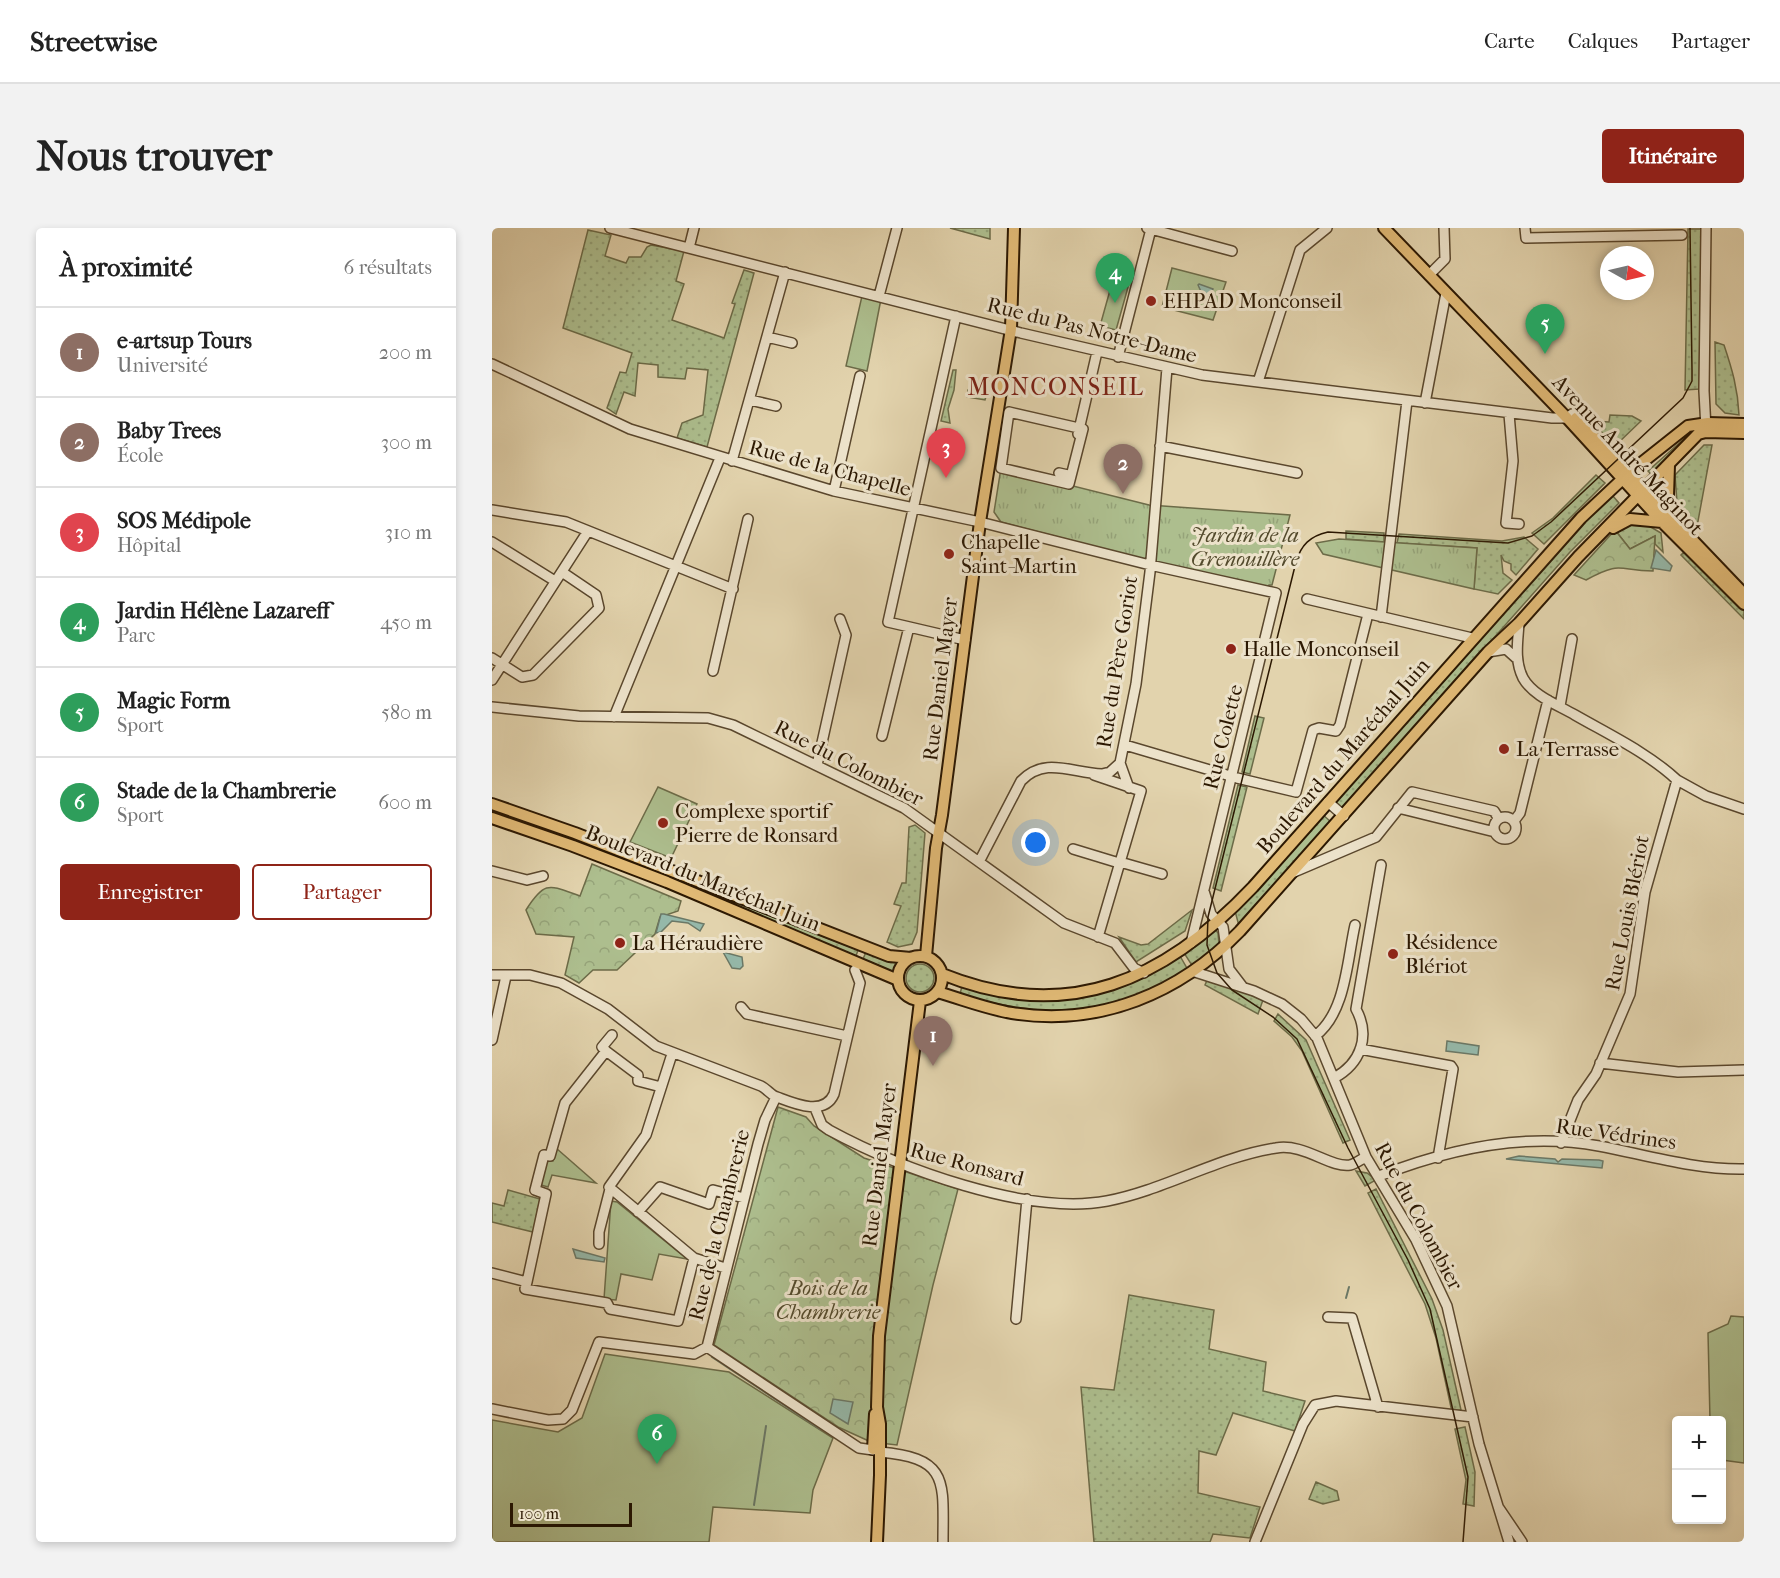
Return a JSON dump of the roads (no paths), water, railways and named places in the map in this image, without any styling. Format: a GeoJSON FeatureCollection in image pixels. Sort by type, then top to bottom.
{"type":"FeatureCollection","features":[{"type":"Feature","properties":{"kind":"main road","name":"Rue Daniel Mayer"},"geometry":{"type":"LineString","coordinates":[[926,956],[939,833],[980,522],[1011,329],[1014,228]]}},
{"type":"Feature","properties":{"kind":"main road","name":"Avenue André Maginot"},"geometry":{"type":"LineString","coordinates":[[1384,228],[1432,273],[1642,493],[1673,519],[1744,594]]}},
{"type":"Feature","properties":{"kind":"main road","name":"Avenue André Maginot"},"geometry":{"type":"LineString","coordinates":[[1393,228],[1446,293],[1570,416]]}},
{"type":"Feature","properties":{"kind":"main road"},"geometry":{"type":"LineString","coordinates":[[1707,427],[1744,424]]}},
{"type":"Feature","properties":{"kind":"main road"},"geometry":{"type":"LineString","coordinates":[[1630,480],[1688,426],[1744,433]]}},
{"type":"Feature","properties":{"kind":"main road","name":"Boulevard du Maréchal Juin"},"geometry":{"type":"LineString","coordinates":[[937,992],[1012,1013],[1070,1015],[1107,1010],[1141,1000],[1195,972],[1225,946],[1294,872],[1488,652],[1519,623],[1578,557],[1707,427]]}},
{"type":"Feature","properties":{"kind":"main road","name":"Avenue André Maginot"},"geometry":{"type":"LineString","coordinates":[[1669,465],[1668,496],[1673,519]]}},
{"type":"Feature","properties":{"kind":"main road","name":"Boulevard du Maréchal Juin"},"geometry":{"type":"LineString","coordinates":[[1578,557],[1586,543],[1622,504],[1630,480]]}},
{"type":"Feature","properties":{"kind":"main road","name":"Boulevard du Maréchal Juin"},"geometry":{"type":"LineString","coordinates":[[942,975],[1006,991],[1051,995],[1089,992],[1144,973],[1191,943],[1253,887],[1568,531],[1630,480]]}},
{"type":"Feature","properties":{"kind":"main road","name":"Avenue André Maginot"},"geometry":{"type":"LineString","coordinates":[[1642,493],[1662,522],[1744,604]]}},
{"type":"Feature","properties":{"kind":"main road","name":"Boulevard du Maréchal Juin"},"geometry":{"type":"LineString","coordinates":[[1578,557],[1618,524],[1630,519],[1662,522]]}},
{"type":"Feature","properties":{"kind":"main road","name":"Boulevard du Maréchal Juin"},"geometry":{"type":"LineString","coordinates":[[492,804],[575,833],[889,956],[910,958]]}},
{"type":"Feature","properties":{"kind":"main road","name":"Boulevard du Maréchal Juin"},"geometry":{"type":"LineString","coordinates":[[492,818],[545,835],[656,878],[898,980]]}},
{"type":"Feature","properties":{"kind":"main road"},"geometry":{"type":"LineString","coordinates":[[926,956],[936,963],[942,975],[937,992],[920,1000],[902,992],[898,980],[901,967],[910,958],[926,956]]}},
{"type":"Feature","properties":{"kind":"main road","name":"Rue Daniel Mayer"},"geometry":{"type":"LineString","coordinates":[[877,1542],[877,1451],[880,1424],[877,1407],[879,1336],[898,1164],[920,1000]]}},
{"type":"Feature","properties":{"kind":"street","name":"Rue du Pas Notre-Dame"},"geometry":{"type":"LineString","coordinates":[[610,228],[1167,368],[1509,414],[1570,416]]}},
{"type":"Feature","properties":{"kind":"street"},"geometry":{"type":"LineString","coordinates":[[689,248],[694,228]]}},
{"type":"Feature","properties":{"kind":"street"},"geometry":{"type":"LineString","coordinates":[[879,296],[897,228]]}},
{"type":"Feature","properties":{"kind":"street"},"geometry":{"type":"LineString","coordinates":[[1118,357],[1149,228],[1232,251]]}},
{"type":"Feature","properties":{"kind":"street"},"geometry":{"type":"LineString","coordinates":[[1258,382],[1300,250],[1327,228]]}},
{"type":"Feature","properties":{"kind":"street"},"geometry":{"type":"LineString","coordinates":[[1432,273],[1445,259],[1444,228]]}},
{"type":"Feature","properties":{"kind":"street"},"geometry":{"type":"LineString","coordinates":[[1525,228],[1526,238],[1647,232],[1682,235]]}},
{"type":"Feature","properties":{"kind":"street"},"geometry":{"type":"LineString","coordinates":[[1706,228],[1704,391],[1707,427]]}},
{"type":"Feature","properties":{"kind":"street"},"geometry":{"type":"LineString","coordinates":[[732,461],[785,272]]}},
{"type":"Feature","properties":{"kind":"street"},"geometry":{"type":"LineString","coordinates":[[1425,403],[1446,293]]}},
{"type":"Feature","properties":{"kind":"street"},"geometry":{"type":"LineString","coordinates":[[956,316],[888,622],[965,640]]}},
{"type":"Feature","properties":{"kind":"street"},"geometry":{"type":"LineString","coordinates":[[767,337],[792,343]]}},
{"type":"Feature","properties":{"kind":"street"},"geometry":{"type":"LineString","coordinates":[[1080,428],[1009,412],[1001,468],[1064,477],[1069,484],[1083,429],[1080,428],[1097,351]]}},
{"type":"Feature","properties":{"kind":"street","name":"Rue de la Chapelle"},"geometry":{"type":"LineString","coordinates":[[492,364],[630,429],[720,458],[834,491],[980,522],[1150,565],[1276,593]]}},
{"type":"Feature","properties":{"kind":"street","name":"Rue du Père Goriot"},"geometry":{"type":"LineString","coordinates":[[980,862],[1021,781],[1028,773],[1051,765],[1089,773],[1110,772],[1120,763],[1136,684],[1150,565],[1167,368]]}},
{"type":"Feature","properties":{"kind":"street"},"geometry":{"type":"LineString","coordinates":[[834,491],[860,375]]}},
{"type":"Feature","properties":{"kind":"street"},"geometry":{"type":"LineString","coordinates":[[750,400],[776,406]]}},
{"type":"Feature","properties":{"kind":"street"},"geometry":{"type":"LineString","coordinates":[[1381,617],[1407,401]]}},
{"type":"Feature","properties":{"kind":"street"},"geometry":{"type":"LineString","coordinates":[[1509,414],[1513,462],[1506,523],[1519,524]]}},
{"type":"Feature","properties":{"kind":"street"},"geometry":{"type":"LineString","coordinates":[[1160,446],[1297,473]]}},
{"type":"Feature","properties":{"kind":"street"},"geometry":{"type":"LineString","coordinates":[[614,717],[720,458]]}},
{"type":"Feature","properties":{"kind":"street"},"geometry":{"type":"LineString","coordinates":[[492,510],[566,522],[733,589]]}},
{"type":"Feature","properties":{"kind":"street"},"geometry":{"type":"LineString","coordinates":[[713,671],[748,519]]}},
{"type":"Feature","properties":{"kind":"street"},"geometry":{"type":"LineString","coordinates":[[492,680],[588,531]]}},
{"type":"Feature","properties":{"kind":"street"},"geometry":{"type":"LineString","coordinates":[[492,542],[555,581]]}},
{"type":"Feature","properties":{"kind":"street"},"geometry":{"type":"LineString","coordinates":[[492,657],[522,676],[533,675],[599,608],[596,595],[561,572]]}},
{"type":"Feature","properties":{"kind":"street","name":"Rue Colette"},"geometry":{"type":"LineString","coordinates":[[1191,943],[1276,593]]}},
{"type":"Feature","properties":{"kind":"street"},"geometry":{"type":"LineString","coordinates":[[1307,599],[1472,638]]}},
{"type":"Feature","properties":{"kind":"street"},"geometry":{"type":"LineString","coordinates":[[1125,745],[1232,777],[1296,792],[1312,730],[1319,728],[1336,731],[1340,725],[1368,614]]}},
{"type":"Feature","properties":{"kind":"street"},"geometry":{"type":"LineString","coordinates":[[817,765],[846,635],[840,618]]}},
{"type":"Feature","properties":{"kind":"street"},"geometry":{"type":"LineString","coordinates":[[1519,623],[1516,658],[1523,678],[1548,700],[1659,765],[1677,780],[1706,796],[1744,809]]}},
{"type":"Feature","properties":{"kind":"street"},"geometry":{"type":"LineString","coordinates":[[882,736],[909,627]]}},
{"type":"Feature","properties":{"kind":"street"},"geometry":{"type":"LineString","coordinates":[[1560,706],[1572,639]]}},
{"type":"Feature","properties":{"kind":"street"},"geometry":{"type":"LineString","coordinates":[[1488,652],[1506,649],[1516,658]]}},
{"type":"Feature","properties":{"kind":"street"},"geometry":{"type":"LineString","coordinates":[[1514,821],[1520,813],[1548,700]]}},
{"type":"Feature","properties":{"kind":"street","name":"Rue du Colombier"},"geometry":{"type":"LineString","coordinates":[[492,707],[614,717],[717,719],[904,808],[1064,923],[1115,943],[1134,968],[1144,973]]}},
{"type":"Feature","properties":{"kind":"street"},"geometry":{"type":"LineString","coordinates":[[1120,763],[1130,788]]}},
{"type":"Feature","properties":{"kind":"street"},"geometry":{"type":"LineString","coordinates":[[1089,773],[1141,791],[1098,937]]}},
{"type":"Feature","properties":{"kind":"street","name":"Rue Louis Blériot"},"geometry":{"type":"LineString","coordinates":[[1561,1143],[1578,1100],[1600,1063],[1630,994],[1645,892],[1677,780]]}},
{"type":"Feature","properties":{"kind":"street"},"geometry":{"type":"LineString","coordinates":[[1294,872],[1376,837],[1412,792],[1421,792],[1494,811],[1499,819]]}},
{"type":"Feature","properties":{"kind":"street"},"geometry":{"type":"LineString","coordinates":[[1328,802],[1344,816]]}},
{"type":"Feature","properties":{"kind":"street"},"geometry":{"type":"LineString","coordinates":[[1398,808],[1495,832],[1500,837],[1511,837],[1516,831],[1514,821],[1508,817],[1499,819],[1495,825],[1495,832]]}},
{"type":"Feature","properties":{"kind":"street"},"geometry":{"type":"LineString","coordinates":[[1073,849],[1162,874]]}},
{"type":"Feature","properties":{"kind":"street"},"geometry":{"type":"LineString","coordinates":[[1334,1078],[1353,1065],[1360,1049],[1363,1026],[1356,1009],[1381,865]]}},
{"type":"Feature","properties":{"kind":"street"},"geometry":{"type":"LineString","coordinates":[[492,871],[527,880],[543,876]]}},
{"type":"Feature","properties":{"kind":"street"},"geometry":{"type":"LineString","coordinates":[[1204,890],[1211,914],[1223,927],[1226,936],[1225,946],[1229,969],[1234,979],[1244,987]]}},
{"type":"Feature","properties":{"kind":"street"},"geometry":{"type":"LineString","coordinates":[[1315,1036],[1330,1023],[1338,1002],[1354,925]]}},
{"type":"Feature","properties":{"kind":"street"},"geometry":{"type":"LineString","coordinates":[[492,975],[530,975],[561,983],[602,1005],[642,1038],[672,1054],[761,1086],[776,1097],[815,1108],[832,1099],[860,983],[855,970]]}},
{"type":"Feature","properties":{"kind":"street","name":"Rue du Colombier"},"geometry":{"type":"LineString","coordinates":[[1195,972],[1244,987],[1282,1004],[1301,1018],[1315,1036],[1366,1157],[1416,1240],[1447,1306],[1473,1417],[1496,1504],[1509,1542]]}},
{"type":"Feature","properties":{"kind":"street"},"geometry":{"type":"LineString","coordinates":[[492,1040],[506,976]]}},
{"type":"Feature","properties":{"kind":"street"},"geometry":{"type":"LineString","coordinates":[[741,1007],[747,1014],[847,1036]]}},
{"type":"Feature","properties":{"kind":"street"},"geometry":{"type":"LineString","coordinates":[[612,1035],[602,1047],[639,1076],[638,1081],[661,1088]]}},
{"type":"Feature","properties":{"kind":"street"},"geometry":{"type":"LineString","coordinates":[[1360,1049],[1451,1066],[1453,1070],[1438,1158]]}},
{"type":"Feature","properties":{"kind":"street"},"geometry":{"type":"LineString","coordinates":[[606,1051],[565,1103],[550,1156],[544,1155],[535,1190],[546,1194],[525,1289],[607,1303],[610,1309],[678,1321],[694,1258]]}},
{"type":"Feature","properties":{"kind":"street"},"geometry":{"type":"LineString","coordinates":[[599,1244],[599,1232],[610,1182],[643,1141],[672,1054]]}},
{"type":"Feature","properties":{"kind":"street"},"geometry":{"type":"LineString","coordinates":[[1600,1063],[1678,1072],[1744,1070]]}},
{"type":"Feature","properties":{"kind":"street","name":"Rue de la Chambrerie"},"geometry":{"type":"LineString","coordinates":[[776,1097],[765,1120],[725,1268],[707,1347],[854,1445],[914,1456],[935,1470],[942,1486],[943,1542]]}},
{"type":"Feature","properties":{"kind":"street","name":"Rue Ronsard"},"geometry":{"type":"LineString","coordinates":[[815,1108],[822,1125],[829,1130],[898,1164],[960,1183],[1027,1199],[1059,1203],[1106,1201],[1165,1184],[1228,1158],[1278,1147],[1304,1149],[1343,1165],[1350,1165],[1366,1157]]}},
{"type":"Feature","properties":{"kind":"street","name":"Rue Védrines"},"geometry":{"type":"LineString","coordinates":[[1379,1176],[1438,1158],[1520,1141],[1582,1143],[1663,1159],[1744,1169]]}},
{"type":"Feature","properties":{"kind":"street"},"geometry":{"type":"LineString","coordinates":[[638,1212],[660,1187],[709,1204],[713,1190],[744,1198]]}},
{"type":"Feature","properties":{"kind":"street"},"geometry":{"type":"LineString","coordinates":[[610,1189],[694,1258],[725,1268]]}},
{"type":"Feature","properties":{"kind":"street"},"geometry":{"type":"LineString","coordinates":[[1016,1319],[1027,1199]]}},
{"type":"Feature","properties":{"kind":"street"},"geometry":{"type":"LineString","coordinates":[[492,1274],[527,1282]]}},
{"type":"Feature","properties":{"kind":"street"},"geometry":{"type":"LineString","coordinates":[[1328,1317],[1352,1318],[1378,1407]]}},
{"type":"Feature","properties":{"kind":"street"},"geometry":{"type":"LineString","coordinates":[[492,1409],[549,1420],[563,1419],[572,1410],[599,1342],[694,1354],[707,1347]]}},
{"type":"Feature","properties":{"kind":"street"},"geometry":{"type":"LineString","coordinates":[[1255,1542],[1303,1424],[1315,1405],[1336,1401],[1473,1417]]}},
{"type":"Feature","properties":{"kind":"street","name":"Rue du Colombier"},"geometry":{"type":"LineString","coordinates":[[1496,1504],[1522,1542]]}},
{"type":"Feature","properties":{"kind":"waterway"},"geometry":{"type":"LineString","coordinates":[[1346,1298],[1349,1287]]}},
{"type":"Feature","properties":{"kind":"waterway"},"geometry":{"type":"LineString","coordinates":[[712,1357],[820,1429]]}},
{"type":"Feature","properties":{"kind":"waterway"},"geometry":{"type":"LineString","coordinates":[[754,1505],[766,1426]]}},
{"type":"Feature","properties":{"kind":"tram line"},"geometry":{"type":"LineString","coordinates":[[1463,1542],[1468,1477],[1430,1309],[1408,1260],[1348,1148],[1297,1039],[1273,1017],[1232,990],[1217,973],[1207,945],[1208,917],[1296,562],[1304,546],[1316,536],[1328,532],[1508,543],[1532,536],[1551,522],[1683,398],[1692,381],[1690,228]]}},
{"type":"Feature","properties":{"kind":"place","name":"EHPAD Monconseil"},"geometry":{"type":"Point","coordinates":[1151,301]}},
{"type":"Feature","properties":{"kind":"place","name":"Jardin Hélène Lazareff"},"geometry":{"type":"Point","coordinates":[1115,303]}},
{"type":"Feature","properties":{"kind":"place","name":"Magic Form"},"geometry":{"type":"Point","coordinates":[1545,354]}},
{"type":"Feature","properties":{"kind":"place","name":"SOS Médipole"},"geometry":{"type":"Point","coordinates":[946,478]}},
{"type":"Feature","properties":{"kind":"place","name":"Baby Trees"},"geometry":{"type":"Point","coordinates":[1123,494]}},
{"type":"Feature","properties":{"kind":"place","name":"Chapelle Saint-Martin"},"geometry":{"type":"Point","coordinates":[949,554]}},
{"type":"Feature","properties":{"kind":"place","name":"Halle Monconseil"},"geometry":{"type":"Point","coordinates":[1231,649]}},
{"type":"Feature","properties":{"kind":"place","name":"La Terrasse"},"geometry":{"type":"Point","coordinates":[1504,749]}},
{"type":"Feature","properties":{"kind":"place","name":"Complexe sportif Pierre de Ronsard"},"geometry":{"type":"Point","coordinates":[663,823]}},
{"type":"Feature","properties":{"kind":"place","name":"La Héraudière"},"geometry":{"type":"Point","coordinates":[620,943]}},
{"type":"Feature","properties":{"kind":"place","name":"Résidence Blériot"},"geometry":{"type":"Point","coordinates":[1393,954]}},
{"type":"Feature","properties":{"kind":"place","name":"e-artsup Tours"},"geometry":{"type":"Point","coordinates":[933,1066]}},
{"type":"Feature","properties":{"kind":"place","name":"Stade de la Chambrerie"},"geometry":{"type":"Point","coordinates":[657,1464]}},
{"type":"Feature","properties":{"kind":"district","name":"MONCONSEIL"},"geometry":{"type":"Point","coordinates":[1056,387]}},
{"type":"Feature","properties":{"kind":"park label","name":"Jardin de la Grenouillère"},"geometry":{"type":"Point","coordinates":[1245,547]}},
{"type":"Feature","properties":{"kind":"park label","name":"Bois de la Chambrerie"},"geometry":{"type":"Point","coordinates":[828,1300]}}]}
